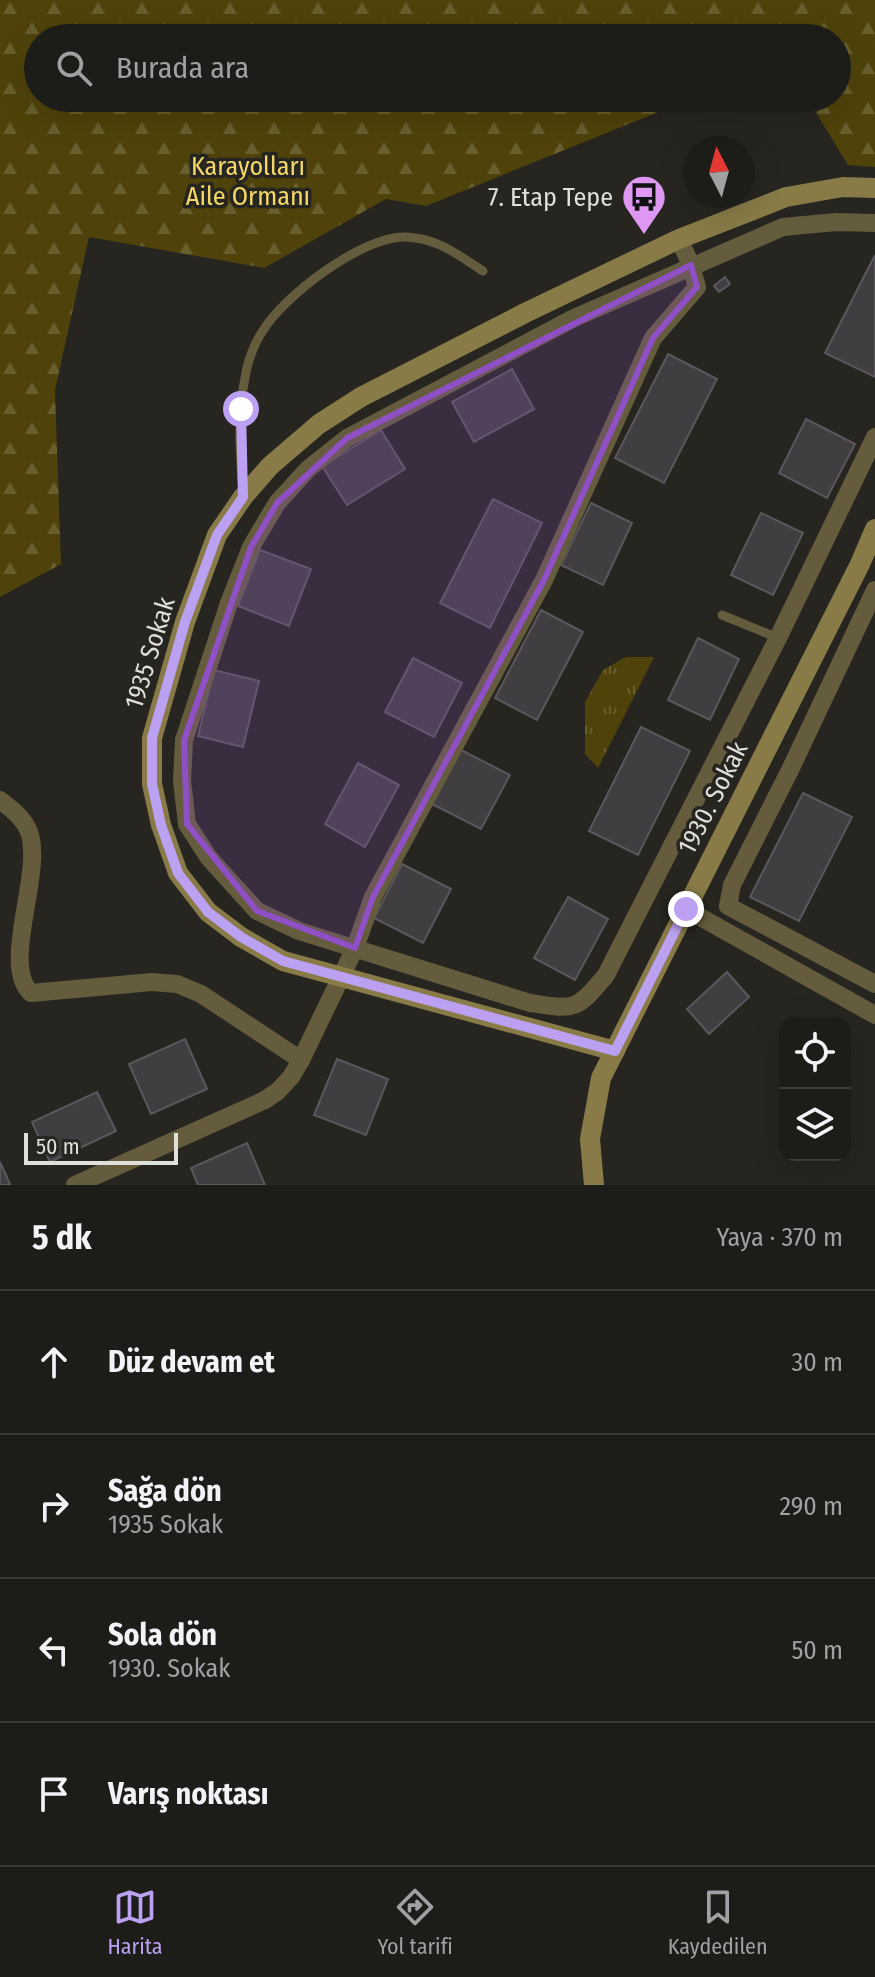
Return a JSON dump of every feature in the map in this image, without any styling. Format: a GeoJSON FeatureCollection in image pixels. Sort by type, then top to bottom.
{"type":"FeatureCollection","features":[{"type":"Feature","properties":{"kind":"street","name":"1935 Sokak"},"geometry":{"type":"LineString","coordinates":[[615,1051],[283,961],[241,937],[208,912],[178,873],[161,825],[152,784],[152,738],[185,622],[217,535],[243,497],[293,444],[361,397],[679,239],[786,197],[843,187],[875,188]]}},
{"type":"Feature","properties":{"kind":"street"},"geometry":{"type":"LineString","coordinates":[[875,223],[836,222],[783,227],[691,265],[574,318],[347,438],[308,469],[277,503],[251,547],[229,603],[184,740],[182,781],[187,824],[209,858],[238,893],[257,911],[274,920],[299,931],[530,1003],[566,1009],[580,1004],[606,975],[778,638],[875,437]]}},
{"type":"Feature","properties":{"kind":"street"},"geometry":{"type":"LineString","coordinates":[[75,1185],[265,1100],[291,1077],[355,948],[373,897],[544,580],[653,338],[697,287],[679,239]]}},
{"type":"Feature","properties":{"kind":"street","name":"1930. Sokak"},"geometry":{"type":"LineString","coordinates":[[594,1185],[590,1139],[601,1078],[875,529]]}},
{"type":"Feature","properties":{"kind":"street"},"geometry":{"type":"LineString","coordinates":[[875,590],[732,885],[728,906],[875,984]]}},
{"type":"Feature","properties":{"kind":"street"},"geometry":{"type":"LineString","coordinates":[[152,784],[182,781]]}},
{"type":"Feature","properties":{"kind":"street"},"geometry":{"type":"LineString","coordinates":[[0,800],[22,820],[30,833],[32,851],[8,931],[11,975],[20,988],[31,993],[152,982],[177,984],[201,994],[301,1060]]}},
{"type":"Feature","properties":{"kind":"street"},"geometry":{"type":"LineString","coordinates":[[686,909],[873,1010]]}},
{"type":"Feature","properties":{"kind":"lane"},"geometry":{"type":"LineString","coordinates":[[243,497],[240,441],[245,375],[261,333],[297,292],[327,269],[379,240],[402,237],[434,241],[483,271]]}},
{"type":"Feature","properties":{"kind":"lane"},"geometry":{"type":"LineString","coordinates":[[722,615],[778,638]]}},
{"type":"Feature","properties":{"kind":"highlighted area"},"geometry":{"type":"Polygon","coordinates":[[[691,265],[697,287],[653,338],[544,580],[373,897],[355,948],[257,911],[187,824],[184,740],[251,547],[277,503],[347,438],[691,265]]]}},
{"type":"Feature","properties":{"kind":"green space","name":"Karayolları Aile Ormanı"},"geometry":{"type":"Polygon","coordinates":[[[0,0],[875,0],[875,167],[848,165],[816,112],[851,112],[851,24],[24,24],[24,112],[658,112],[426,206],[386,199],[264,268],[89,237],[55,390],[61,564],[0,597],[0,0]]]}},
{"type":"Feature","properties":{"kind":"green space"},"geometry":{"type":"Polygon","coordinates":[[[626,657],[654,657],[598,768],[585,754],[585,702],[603,670],[626,657]]]}},
{"type":"Feature","properties":{"kind":"building"},"geometry":{"type":"Polygon","coordinates":[[[875,255],[875,377],[825,353],[875,255]]]}},
{"type":"Feature","properties":{"kind":"building"},"geometry":{"type":"Polygon","coordinates":[[[725,277],[730,284],[719,292],[714,286],[725,277]]]}},
{"type":"Feature","properties":{"kind":"building"},"geometry":{"type":"Polygon","coordinates":[[[668,354],[717,379],[664,483],[615,458],[668,354]]]}},
{"type":"Feature","properties":{"kind":"building"},"geometry":{"type":"Polygon","coordinates":[[[512,369],[534,409],[474,442],[452,402],[512,369]]]}},
{"type":"Feature","properties":{"kind":"building"},"geometry":{"type":"Polygon","coordinates":[[[806,419],[855,444],[827,498],[779,473],[806,419]]]}},
{"type":"Feature","properties":{"kind":"building"},"geometry":{"type":"Polygon","coordinates":[[[381,430],[405,469],[347,505],[322,466],[381,430]]]}},
{"type":"Feature","properties":{"kind":"building"},"geometry":{"type":"Polygon","coordinates":[[[493,499],[542,523],[490,628],[440,603],[493,499]]]}},
{"type":"Feature","properties":{"kind":"building"},"geometry":{"type":"Polygon","coordinates":[[[591,503],[632,523],[603,585],[561,565],[591,503]]]}},
{"type":"Feature","properties":{"kind":"building"},"geometry":{"type":"Polygon","coordinates":[[[761,513],[803,533],[773,595],[731,575],[761,513]]]}},
{"type":"Feature","properties":{"kind":"building"},"geometry":{"type":"Polygon","coordinates":[[[260,550],[311,569],[289,626],[238,606],[260,550]]]}},
{"type":"Feature","properties":{"kind":"building"},"geometry":{"type":"Polygon","coordinates":[[[541,610],[583,632],[537,720],[495,698],[541,610]]]}},
{"type":"Feature","properties":{"kind":"building"},"geometry":{"type":"Polygon","coordinates":[[[698,638],[739,659],[710,720],[668,700],[698,638]]]}},
{"type":"Feature","properties":{"kind":"building"},"geometry":{"type":"Polygon","coordinates":[[[413,658],[462,683],[434,737],[385,712],[413,658]]]}},
{"type":"Feature","properties":{"kind":"building"},"geometry":{"type":"Polygon","coordinates":[[[214,670],[259,681],[243,747],[198,736],[214,670]]]}},
{"type":"Feature","properties":{"kind":"building"},"geometry":{"type":"Polygon","coordinates":[[[641,727],[690,751],[638,855],[589,831],[641,727]]]}},
{"type":"Feature","properties":{"kind":"building"},"geometry":{"type":"Polygon","coordinates":[[[461,750],[510,775],[481,829],[432,804],[461,750]]]}},
{"type":"Feature","properties":{"kind":"building"},"geometry":{"type":"Polygon","coordinates":[[[358,763],[399,785],[365,847],[325,824],[358,763]]]}},
{"type":"Feature","properties":{"kind":"building"},"geometry":{"type":"Polygon","coordinates":[[[803,793],[852,817],[799,921],[750,897],[803,793]]]}},
{"type":"Feature","properties":{"kind":"building"},"geometry":{"type":"Polygon","coordinates":[[[402,864],[451,889],[423,943],[374,918],[402,864]]]}},
{"type":"Feature","properties":{"kind":"building"},"geometry":{"type":"Polygon","coordinates":[[[568,897],[608,919],[575,980],[534,958],[568,897]]]}},
{"type":"Feature","properties":{"kind":"building"},"geometry":{"type":"Polygon","coordinates":[[[727,972],[749,997],[709,1034],[687,1009],[727,972]]]}},
{"type":"Feature","properties":{"kind":"building"},"geometry":{"type":"Polygon","coordinates":[[[185,1039],[207,1089],[151,1114],[129,1064],[185,1039]]]}},
{"type":"Feature","properties":{"kind":"building"},"geometry":{"type":"Polygon","coordinates":[[[337,1059],[388,1079],[366,1135],[314,1115],[337,1059]]]}},
{"type":"Feature","properties":{"kind":"building"},"geometry":{"type":"Polygon","coordinates":[[[97,1092],[116,1131],[50,1162],[32,1122],[97,1092]]]}},
{"type":"Feature","properties":{"kind":"building"},"geometry":{"type":"Polygon","coordinates":[[[247,1143],[265,1185],[198,1185],[191,1168],[247,1143]]]}},
{"type":"Feature","properties":{"kind":"building"},"geometry":{"type":"Polygon","coordinates":[[[0,1162],[10,1184],[8,1185],[0,1185],[0,1162]]]}},
{"type":"Feature","properties":{"kind":"place","name":"7. Etap Tepe"},"geometry":{"type":"Point","coordinates":[644,236]}},
{"type":"Feature","properties":{"kind":"route"},"geometry":{"type":"LineString","coordinates":[[241,409],[243,497],[217,535],[185,622],[152,738],[152,784],[161,825],[178,873],[208,912],[241,937],[283,961],[615,1051],[686,909]]}}]}
